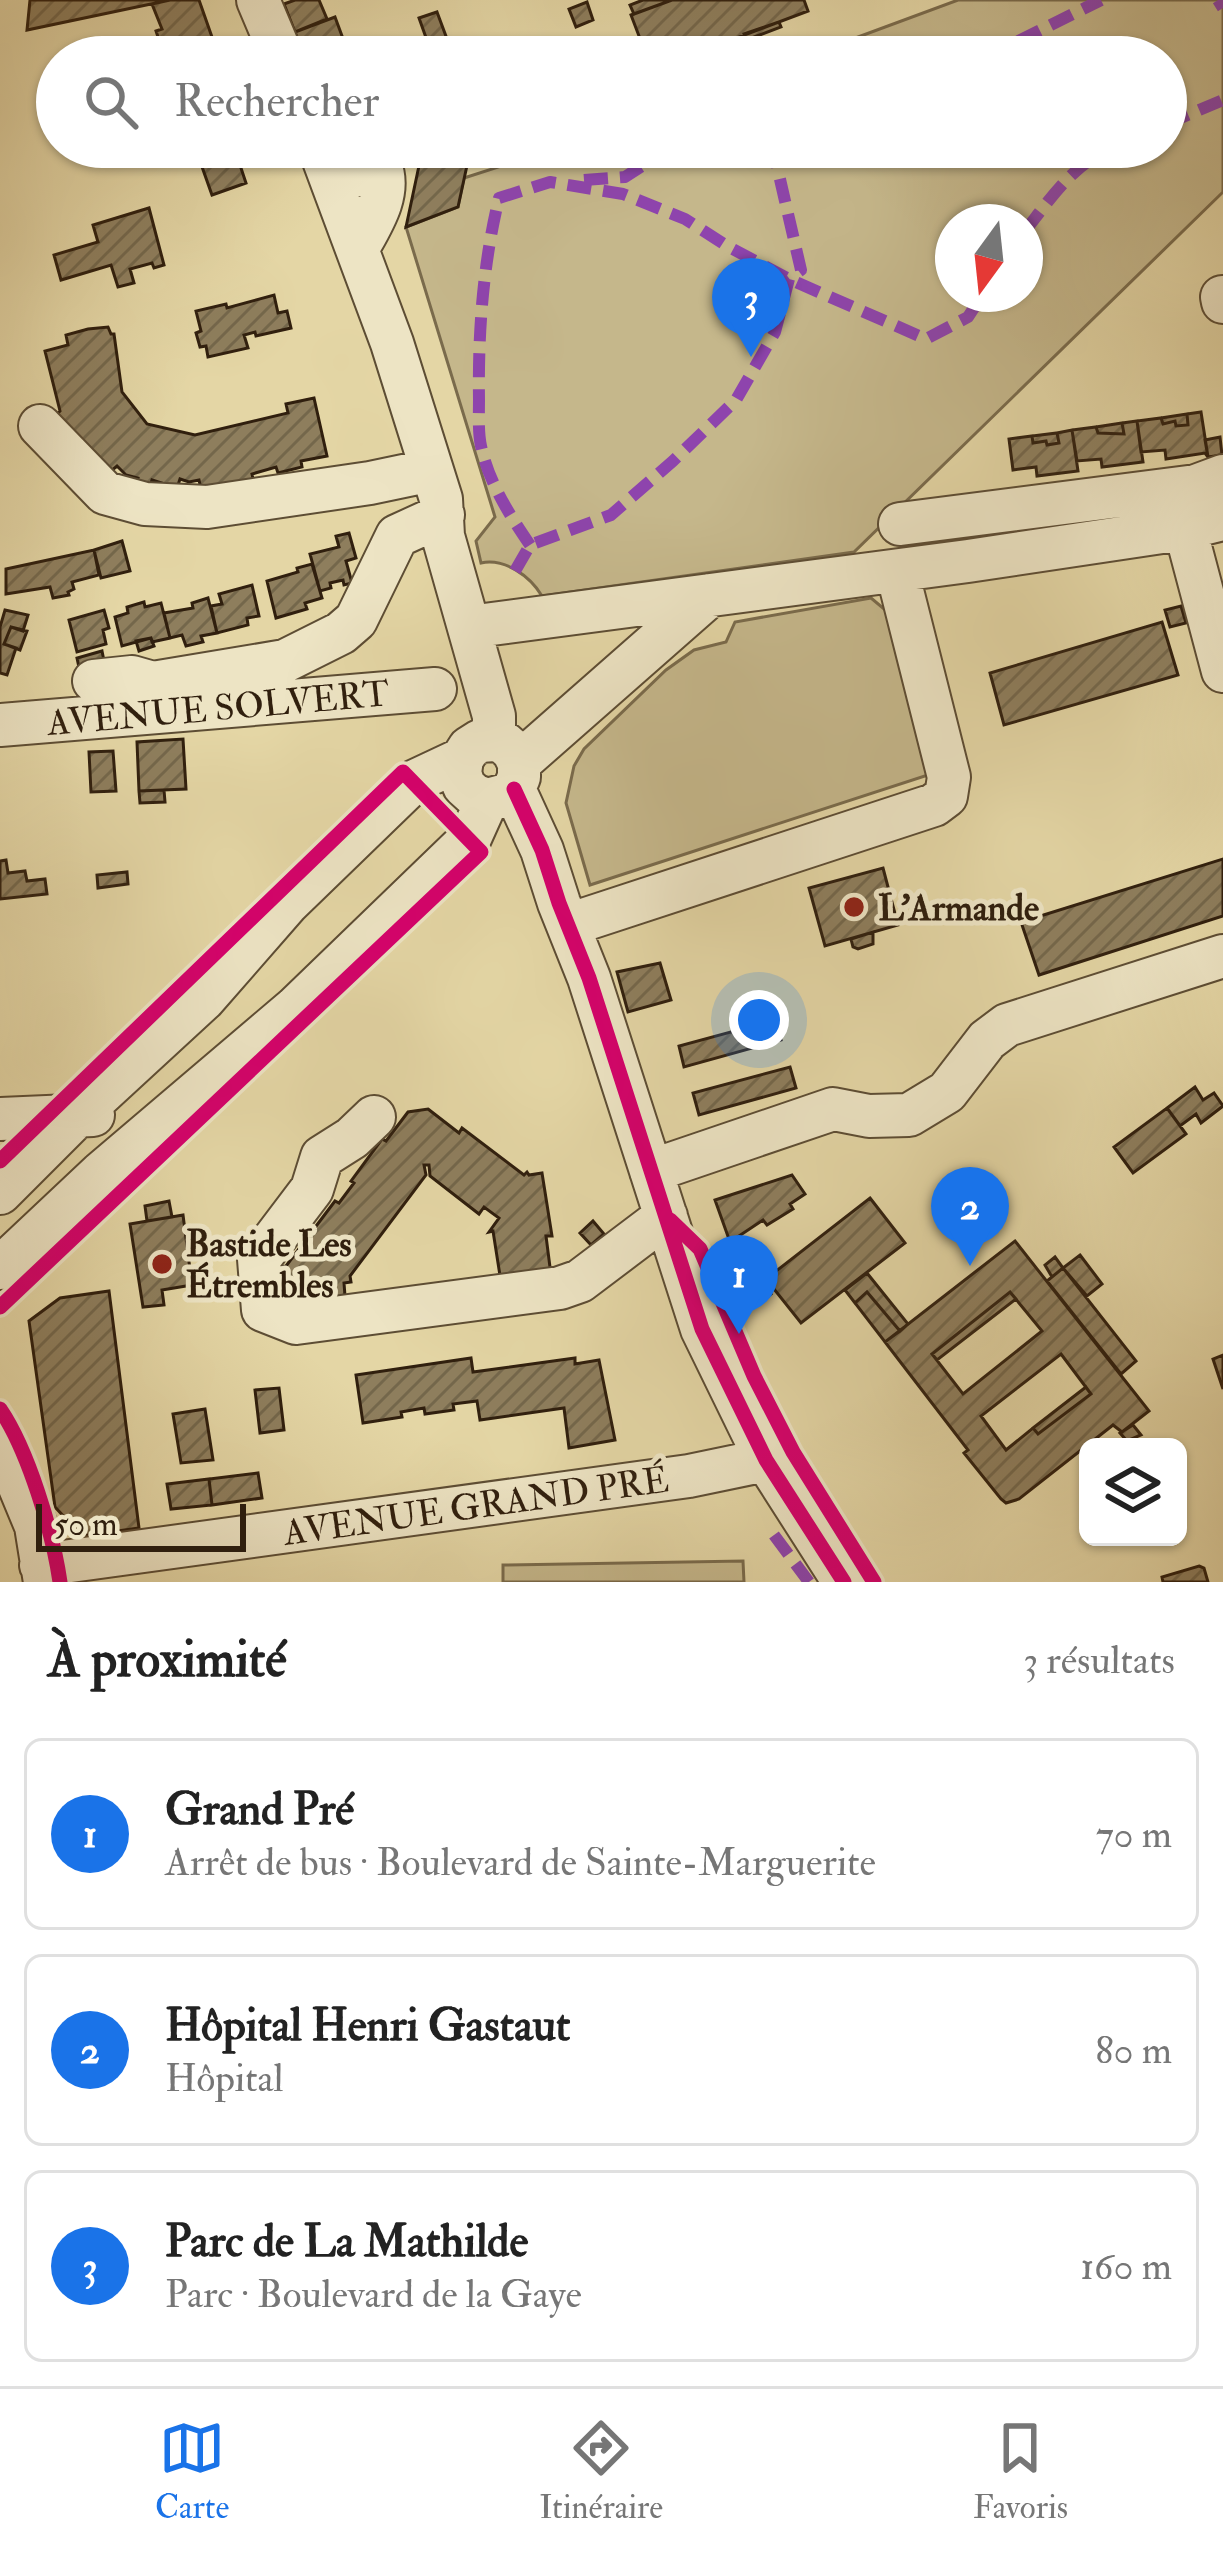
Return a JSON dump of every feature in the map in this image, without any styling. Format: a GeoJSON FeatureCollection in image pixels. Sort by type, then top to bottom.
{"type":"FeatureCollection","features":[{"type":"Feature","properties":{"kind":"street"},"geometry":{"type":"LineString","coordinates":[[258,0],[273,36]]}},
{"type":"Feature","properties":{"kind":"street"},"geometry":{"type":"LineString","coordinates":[[0,1268],[101,1173],[310,993],[469,840],[495,770],[494,716],[443,536],[441,499],[392,343],[328,168]]}},
{"type":"Feature","properties":{"kind":"street"},"geometry":{"type":"LineString","coordinates":[[40,426],[106,493],[145,504],[207,507],[432,470]]}},
{"type":"Feature","properties":{"kind":"street"},"geometry":{"type":"LineString","coordinates":[[900,524],[1196,486],[1223,476]]}},
{"type":"Feature","properties":{"kind":"street"},"geometry":{"type":"LineString","coordinates":[[94,682],[131,676],[153,683],[285,661],[341,633],[356,620],[397,536],[442,515]]}},
{"type":"Feature","properties":{"kind":"street"},"geometry":{"type":"LineString","coordinates":[[469,627],[897,571],[1204,524],[1223,671]]}},
{"type":"Feature","properties":{"kind":"street"},"geometry":{"type":"LineString","coordinates":[[568,925],[934,805],[946,796],[950,777],[897,571]]}},
{"type":"Feature","properties":{"kind":"street"},"geometry":{"type":"LineString","coordinates":[[0,1193],[495,770],[710,595]]}},
{"type":"Feature","properties":{"kind":"street","name":"AVENUE SOLVERT"},"geometry":{"type":"LineString","coordinates":[[0,725],[435,689]]}},
{"type":"Feature","properties":{"kind":"street"},"geometry":{"type":"LineString","coordinates":[[495,770],[542,850],[590,978],[702,1329],[766,1460],[844,1582]]}},
{"type":"Feature","properties":{"kind":"street"},"geometry":{"type":"LineString","coordinates":[[0,1253],[301,976],[495,770]]}},
{"type":"Feature","properties":{"kind":"street"},"geometry":{"type":"LineString","coordinates":[[651,1171],[832,1109],[869,1116],[909,1115],[947,1092],[987,1040],[1007,1025],[1223,956]]}},
{"type":"Feature","properties":{"kind":"street"},"geometry":{"type":"LineString","coordinates":[[0,1118],[89,1115]]}},
{"type":"Feature","properties":{"kind":"street"},"geometry":{"type":"LineString","coordinates":[[0,1213],[89,1115]]}},
{"type":"Feature","properties":{"kind":"street"},"geometry":{"type":"LineString","coordinates":[[374,1117],[322,1157],[312,1189],[260,1258],[263,1310],[296,1323],[560,1288],[580,1281],[666,1216]]}},
{"type":"Feature","properties":{"kind":"street"},"geometry":{"type":"LineString","coordinates":[[0,1439],[40,1557]]}},
{"type":"Feature","properties":{"kind":"street","name":"AVENUE GRAND PRÉ"},"geometry":{"type":"LineString","coordinates":[[40,1557],[689,1476],[766,1460]]}},
{"type":"Feature","properties":{"kind":"shaded area"},"geometry":{"type":"Polygon","coordinates":[[[958,0],[1223,0],[1223,192],[854,552],[542,596],[516,570],[481,563],[476,541],[495,517],[406,227],[458,207],[464,178],[495,168],[1187,168],[1187,36],[861,36],[958,0]]]}},
{"type":"Feature","properties":{"kind":"shaded area"},"geometry":{"type":"Polygon","coordinates":[[[871,598],[889,613],[928,775],[590,885],[566,803],[574,766],[584,749],[666,670],[694,650],[726,642],[735,622],[871,598]]]}},
{"type":"Feature","properties":{"kind":"shaded area"},"geometry":{"type":"Polygon","coordinates":[[[743,1561],[744,1582],[503,1582],[503,1565],[743,1561]]]}},
{"type":"Feature","properties":{"kind":"building"},"geometry":{"type":"Polygon","coordinates":[[[30,0],[170,0],[27,30],[30,0]]]}},
{"type":"Feature","properties":{"kind":"building"},"geometry":{"type":"Polygon","coordinates":[[[199,0],[212,36],[158,36],[156,31],[162,29],[152,4],[199,0]]]}},
{"type":"Feature","properties":{"kind":"building"},"geometry":{"type":"Polygon","coordinates":[[[319,0],[327,19],[295,32],[284,4],[319,0]]]}},
{"type":"Feature","properties":{"kind":"building"},"geometry":{"type":"Polygon","coordinates":[[[672,0],[634,14],[630,5],[672,0]]]}},
{"type":"Feature","properties":{"kind":"building"},"geometry":{"type":"Polygon","coordinates":[[[672,0],[804,0],[808,11],[742,36],[639,36],[631,15],[672,0]]]}},
{"type":"Feature","properties":{"kind":"building"},"geometry":{"type":"Polygon","coordinates":[[[587,2],[593,20],[576,27],[569,9],[587,2]]]}},
{"type":"Feature","properties":{"kind":"building"},"geometry":{"type":"Polygon","coordinates":[[[437,12],[446,36],[425,36],[419,18],[437,12]]]}},
{"type":"Feature","properties":{"kind":"building"},"geometry":{"type":"Polygon","coordinates":[[[335,17],[342,36],[297,36],[295,32],[335,17]]]}},
{"type":"Feature","properties":{"kind":"building"},"geometry":{"type":"Polygon","coordinates":[[[779,22],[781,27],[757,36],[744,34],[779,22]]]}},
{"type":"Feature","properties":{"kind":"building"},"geometry":{"type":"Polygon","coordinates":[[[202,168],[241,168],[246,183],[212,195],[202,168]]]}},
{"type":"Feature","properties":{"kind":"building"},"geometry":{"type":"Polygon","coordinates":[[[419,168],[466,168],[458,207],[406,227],[419,168]]]}},
{"type":"Feature","properties":{"kind":"building"},"geometry":{"type":"Polygon","coordinates":[[[149,208],[164,265],[130,269],[134,283],[118,287],[111,265],[61,280],[54,255],[98,242],[93,225],[149,208]]]}},
{"type":"Feature","properties":{"kind":"building"},"geometry":{"type":"Polygon","coordinates":[[[274,295],[278,313],[287,311],[291,328],[244,335],[248,348],[208,357],[196,333],[201,331],[196,311],[274,295]]]}},
{"type":"Feature","properties":{"kind":"building"},"geometry":{"type":"Polygon","coordinates":[[[108,327],[114,334],[122,392],[147,424],[195,435],[288,413],[286,404],[314,398],[327,456],[301,461],[302,467],[278,473],[276,467],[252,474],[254,483],[201,489],[199,480],[180,479],[177,488],[152,480],[150,487],[137,483],[138,478],[117,466],[110,472],[56,415],[60,411],[45,351],[68,345],[66,335],[108,327]]]}},
{"type":"Feature","properties":{"kind":"building"},"geometry":{"type":"Polygon","coordinates":[[[1201,412],[1208,457],[1205,453],[1166,459],[1165,450],[1141,452],[1137,421],[1161,418],[1163,424],[1188,425],[1187,414],[1201,412]]]}},
{"type":"Feature","properties":{"kind":"building"},"geometry":{"type":"Polygon","coordinates":[[[1187,414],[1188,425],[1163,424],[1161,418],[1187,414]]]}},
{"type":"Feature","properties":{"kind":"building"},"geometry":{"type":"Polygon","coordinates":[[[1137,421],[1143,462],[1102,467],[1101,459],[1077,461],[1072,430],[1096,427],[1098,433],[1124,434],[1122,423],[1137,421]]]}},
{"type":"Feature","properties":{"kind":"building"},"geometry":{"type":"Polygon","coordinates":[[[1122,423],[1124,434],[1098,433],[1096,427],[1122,423]]]}},
{"type":"Feature","properties":{"kind":"building"},"geometry":{"type":"Polygon","coordinates":[[[1072,430],[1078,471],[1037,476],[1036,467],[1013,470],[1009,439],[1032,436],[1033,443],[1046,441],[1047,445],[1059,443],[1057,433],[1072,430]]]}},
{"type":"Feature","properties":{"kind":"building"},"geometry":{"type":"Polygon","coordinates":[[[1057,433],[1059,443],[1033,443],[1032,436],[1057,433]]]}},
{"type":"Feature","properties":{"kind":"building"},"geometry":{"type":"Polygon","coordinates":[[[1220,437],[1222,455],[1208,457],[1205,440],[1220,437]]]}},
{"type":"Feature","properties":{"kind":"building"},"geometry":{"type":"Polygon","coordinates":[[[349,533],[356,558],[346,561],[352,583],[330,583],[331,588],[320,591],[310,554],[339,547],[336,536],[349,533]]]}},
{"type":"Feature","properties":{"kind":"building"},"geometry":{"type":"Polygon","coordinates":[[[122,541],[130,571],[101,578],[94,550],[122,541]]]}},
{"type":"Feature","properties":{"kind":"building"},"geometry":{"type":"Polygon","coordinates":[[[94,550],[99,575],[72,582],[69,595],[53,598],[50,587],[6,594],[6,569],[94,550]]]}},
{"type":"Feature","properties":{"kind":"building"},"geometry":{"type":"Polygon","coordinates":[[[312,564],[322,598],[305,603],[307,609],[276,618],[267,581],[312,564]]]}},
{"type":"Feature","properties":{"kind":"building"},"geometry":{"type":"Polygon","coordinates":[[[252,585],[259,616],[247,618],[248,625],[217,633],[211,606],[222,604],[219,594],[252,585]]]}},
{"type":"Feature","properties":{"kind":"building"},"geometry":{"type":"Polygon","coordinates":[[[208,598],[217,633],[186,646],[182,635],[170,638],[164,613],[193,608],[192,603],[208,598]]]}},
{"type":"Feature","properties":{"kind":"building"},"geometry":{"type":"Polygon","coordinates":[[[144,602],[145,607],[161,603],[170,638],[122,646],[115,617],[144,602]]]}},
{"type":"Feature","properties":{"kind":"building"},"geometry":{"type":"Polygon","coordinates":[[[1181,606],[1186,623],[1170,627],[1165,610],[1181,606]]]}},
{"type":"Feature","properties":{"kind":"building"},"geometry":{"type":"Polygon","coordinates":[[[5,610],[28,615],[23,631],[11,627],[4,644],[16,648],[7,675],[0,673],[0,627],[5,610]]]}},
{"type":"Feature","properties":{"kind":"building"},"geometry":{"type":"Polygon","coordinates":[[[104,610],[109,628],[103,630],[106,644],[77,652],[69,620],[104,610]]]}},
{"type":"Feature","properties":{"kind":"building"},"geometry":{"type":"Polygon","coordinates":[[[1162,622],[1178,675],[1004,725],[990,673],[1162,622]]]}},
{"type":"Feature","properties":{"kind":"building"},"geometry":{"type":"Polygon","coordinates":[[[11,627],[27,631],[20,650],[4,644],[11,627]]]}},
{"type":"Feature","properties":{"kind":"building"},"geometry":{"type":"Polygon","coordinates":[[[151,638],[154,646],[139,651],[136,641],[151,638]]]}},
{"type":"Feature","properties":{"kind":"building"},"geometry":{"type":"Polygon","coordinates":[[[102,651],[105,666],[80,672],[77,658],[102,651]]]}},
{"type":"Feature","properties":{"kind":"building"},"geometry":{"type":"Polygon","coordinates":[[[183,739],[186,789],[139,791],[137,742],[183,739]]]}},
{"type":"Feature","properties":{"kind":"building"},"geometry":{"type":"Polygon","coordinates":[[[113,751],[116,791],[91,792],[89,752],[113,751]]]}},
{"type":"Feature","properties":{"kind":"building"},"geometry":{"type":"Polygon","coordinates":[[[164,790],[165,802],[140,803],[139,791],[164,790]]]}},
{"type":"Feature","properties":{"kind":"building"},"geometry":{"type":"Polygon","coordinates":[[[1223,859],[1223,916],[1039,975],[1021,922],[1223,859]]]}},
{"type":"Feature","properties":{"kind":"building"},"geometry":{"type":"Polygon","coordinates":[[[6,860],[8,873],[25,871],[27,881],[45,879],[47,894],[0,899],[0,861],[6,860]]]}},
{"type":"Feature","properties":{"kind":"building","name":"L'Armande"},"geometry":{"type":"Polygon","coordinates":[[[883,868],[898,925],[825,946],[809,888],[883,868]]]}},
{"type":"Feature","properties":{"kind":"building"},"geometry":{"type":"Polygon","coordinates":[[[127,872],[128,884],[98,888],[97,875],[127,872]]]}},
{"type":"Feature","properties":{"kind":"building"},"geometry":{"type":"Polygon","coordinates":[[[873,932],[873,944],[853,947],[851,939],[873,932]]]}},
{"type":"Feature","properties":{"kind":"building"},"geometry":{"type":"Polygon","coordinates":[[[660,963],[671,1000],[628,1012],[617,972],[660,963]]]}},
{"type":"Feature","properties":{"kind":"building"},"geometry":{"type":"Polygon","coordinates":[[[775,1020],[781,1040],[684,1067],[679,1046],[775,1020]]]}},
{"type":"Feature","properties":{"kind":"building"},"geometry":{"type":"Polygon","coordinates":[[[790,1067],[796,1088],[699,1115],[693,1093],[790,1067]]]}},
{"type":"Feature","properties":{"kind":"building"},"geometry":{"type":"Polygon","coordinates":[[[1195,1087],[1203,1100],[1214,1093],[1223,1106],[1201,1123],[1196,1114],[1180,1126],[1167,1108],[1195,1087]]]}},
{"type":"Feature","properties":{"kind":"building"},"geometry":{"type":"Polygon","coordinates":[[[1167,1108],[1186,1134],[1133,1173],[1114,1147],[1167,1108]]]}},
{"type":"Feature","properties":{"kind":"building"},"geometry":{"type":"Polygon","coordinates":[[[428,1109],[459,1133],[462,1128],[524,1175],[542,1173],[552,1236],[546,1236],[551,1275],[501,1282],[493,1231],[489,1232],[499,1218],[484,1207],[479,1214],[430,1176],[429,1165],[424,1165],[426,1175],[350,1276],[351,1282],[344,1283],[346,1309],[286,1317],[280,1267],[286,1266],[335,1201],[339,1203],[382,1139],[386,1141],[408,1112],[428,1109]]]}},
{"type":"Feature","properties":{"kind":"building"},"geometry":{"type":"Polygon","coordinates":[[[792,1175],[805,1194],[790,1204],[793,1209],[767,1225],[763,1220],[730,1242],[715,1200],[792,1175]]]}},
{"type":"Feature","properties":{"kind":"building"},"geometry":{"type":"Polygon","coordinates":[[[870,1198],[905,1243],[801,1323],[766,1279],[870,1198]]]}},
{"type":"Feature","properties":{"kind":"building"},"geometry":{"type":"Polygon","coordinates":[[[169,1201],[172,1217],[147,1221],[145,1206],[169,1201]]]}},
{"type":"Feature","properties":{"kind":"building","name":"Bastide Les Étrembles"},"geometry":{"type":"Polygon","coordinates":[[[183,1215],[192,1285],[162,1290],[164,1305],[143,1307],[130,1224],[183,1215]]]}},
{"type":"Feature","properties":{"kind":"building"},"geometry":{"type":"Polygon","coordinates":[[[593,1221],[604,1234],[591,1245],[580,1233],[593,1221]]]}},
{"type":"Feature","properties":{"kind":"building"},"geometry":{"type":"Polygon","coordinates":[[[1015,1241],[1149,1411],[1122,1432],[1113,1425],[1096,1438],[1079,1438],[1079,1452],[1019,1499],[1006,1503],[964,1453],[968,1450],[885,1342],[1015,1241]],[[1010,1292],[932,1354],[963,1394],[1042,1331],[1010,1292]],[[1061,1354],[981,1416],[1006,1450],[1033,1428],[1038,1434],[1091,1394],[1061,1354]]]}},
{"type":"Feature","properties":{"kind":"building"},"geometry":{"type":"Polygon","coordinates":[[[1080,1255],[1102,1284],[1087,1296],[1063,1268],[1080,1255]]]}},
{"type":"Feature","properties":{"kind":"building"},"geometry":{"type":"Polygon","coordinates":[[[1055,1257],[1063,1268],[1052,1277],[1045,1265],[1055,1257]]]}},
{"type":"Feature","properties":{"kind":"building"},"geometry":{"type":"Polygon","coordinates":[[[1063,1268],[1136,1361],[1121,1374],[1047,1281],[1063,1268]]]}},
{"type":"Feature","properties":{"kind":"building"},"geometry":{"type":"Polygon","coordinates":[[[867,1273],[908,1324],[900,1331],[867,1292],[855,1303],[845,1290],[867,1273]]]}},
{"type":"Feature","properties":{"kind":"building"},"geometry":{"type":"Polygon","coordinates":[[[762,1282],[771,1294],[759,1304],[749,1292],[762,1282]]]}},
{"type":"Feature","properties":{"kind":"building"},"geometry":{"type":"Polygon","coordinates":[[[109,1291],[139,1528],[82,1536],[55,1507],[29,1321],[60,1298],[109,1291]]]}},
{"type":"Feature","properties":{"kind":"building"},"geometry":{"type":"Polygon","coordinates":[[[867,1292],[900,1331],[885,1342],[855,1303],[867,1292]]]}},
{"type":"Feature","properties":{"kind":"building"},"geometry":{"type":"Polygon","coordinates":[[[1010,1292],[1016,1299],[937,1360],[932,1354],[1010,1292]]]}},
{"type":"Feature","properties":{"kind":"building"},"geometry":{"type":"Polygon","coordinates":[[[1223,1355],[1223,1389],[1213,1359],[1223,1355]]]}},
{"type":"Feature","properties":{"kind":"building"},"geometry":{"type":"Polygon","coordinates":[[[471,1358],[473,1372],[575,1358],[575,1364],[599,1360],[615,1440],[569,1448],[564,1408],[480,1420],[477,1401],[453,1404],[454,1410],[425,1414],[424,1408],[363,1423],[356,1375],[471,1358]]]}},
{"type":"Feature","properties":{"kind":"building"},"geometry":{"type":"Polygon","coordinates":[[[1086,1387],[1091,1394],[1038,1434],[1033,1428],[1086,1387]]]}},
{"type":"Feature","properties":{"kind":"building"},"geometry":{"type":"Polygon","coordinates":[[[279,1388],[284,1430],[260,1433],[255,1390],[279,1388]]]}},
{"type":"Feature","properties":{"kind":"building"},"geometry":{"type":"Polygon","coordinates":[[[205,1409],[213,1460],[181,1463],[173,1414],[205,1409]]]}},
{"type":"Feature","properties":{"kind":"building"},"geometry":{"type":"Polygon","coordinates":[[[1133,1425],[1141,1435],[1124,1438],[1120,1433],[1133,1425]]]}},
{"type":"Feature","properties":{"kind":"building"},"geometry":{"type":"Polygon","coordinates":[[[258,1473],[262,1498],[212,1505],[209,1479],[258,1473]]]}},
{"type":"Feature","properties":{"kind":"building"},"geometry":{"type":"Polygon","coordinates":[[[209,1479],[212,1505],[171,1509],[167,1484],[209,1479]]]}},
{"type":"Feature","properties":{"kind":"building"},"geometry":{"type":"Polygon","coordinates":[[[1199,1566],[1208,1582],[1163,1582],[1162,1577],[1199,1566]]]}},
{"type":"Feature","properties":{"kind":"marked path"},"geometry":{"type":"LineString","coordinates":[[1028,36],[1101,0]]}},
{"type":"Feature","properties":{"kind":"marked path"},"geometry":{"type":"LineString","coordinates":[[1218,0],[1223,8]]}},
{"type":"Feature","properties":{"kind":"marked path"},"geometry":{"type":"LineString","coordinates":[[1187,115],[1223,100]]}},
{"type":"Feature","properties":{"kind":"marked path"},"geometry":{"type":"LineString","coordinates":[[584,180],[625,177],[639,168]]}},
{"type":"Feature","properties":{"kind":"marked path"},"geometry":{"type":"LineString","coordinates":[[515,571],[530,545],[611,515],[736,400],[775,332],[789,279],[801,270],[777,168]]}},
{"type":"Feature","properties":{"kind":"marked path"},"geometry":{"type":"LineString","coordinates":[[1043,208],[1080,168]]}},
{"type":"Feature","properties":{"kind":"marked path"},"geometry":{"type":"LineString","coordinates":[[530,545],[494,485],[479,435],[483,298],[499,198],[550,182],[623,194],[685,219],[789,279],[926,339],[971,312]]}},
{"type":"Feature","properties":{"kind":"marked path"},"geometry":{"type":"LineString","coordinates":[[774,1535],[809,1582]]}},
{"type":"Feature","properties":{"kind":"cycle path"},"geometry":{"type":"LineString","coordinates":[[0,1161],[403,772],[481,852],[0,1307]]}},
{"type":"Feature","properties":{"kind":"cycle path"},"geometry":{"type":"LineString","coordinates":[[514,789],[589,978],[702,1329],[766,1460],[844,1582]]}},
{"type":"Feature","properties":{"kind":"cycle path"},"geometry":{"type":"LineString","coordinates":[[670,1220],[700,1249],[754,1376],[793,1452],[874,1582]]}},
{"type":"Feature","properties":{"kind":"cycle path"},"geometry":{"type":"LineString","coordinates":[[0,1409],[38,1493],[60,1582]]}},
{"type":"Feature","properties":{"kind":"place","name":"Parc de La Mathilde"},"geometry":{"type":"Point","coordinates":[751,357]}},
{"type":"Feature","properties":{"kind":"place","name":"L'Armande"},"geometry":{"type":"Point","coordinates":[854,907]}},
{"type":"Feature","properties":{"kind":"place","name":"Bastide Les Étrembles"},"geometry":{"type":"Point","coordinates":[162,1264]}},
{"type":"Feature","properties":{"kind":"place","name":"Hôpital Henri Gastaut"},"geometry":{"type":"Point","coordinates":[970,1266]}},
{"type":"Feature","properties":{"kind":"place","name":"Grand Pré"},"geometry":{"type":"Point","coordinates":[739,1334]}}]}
